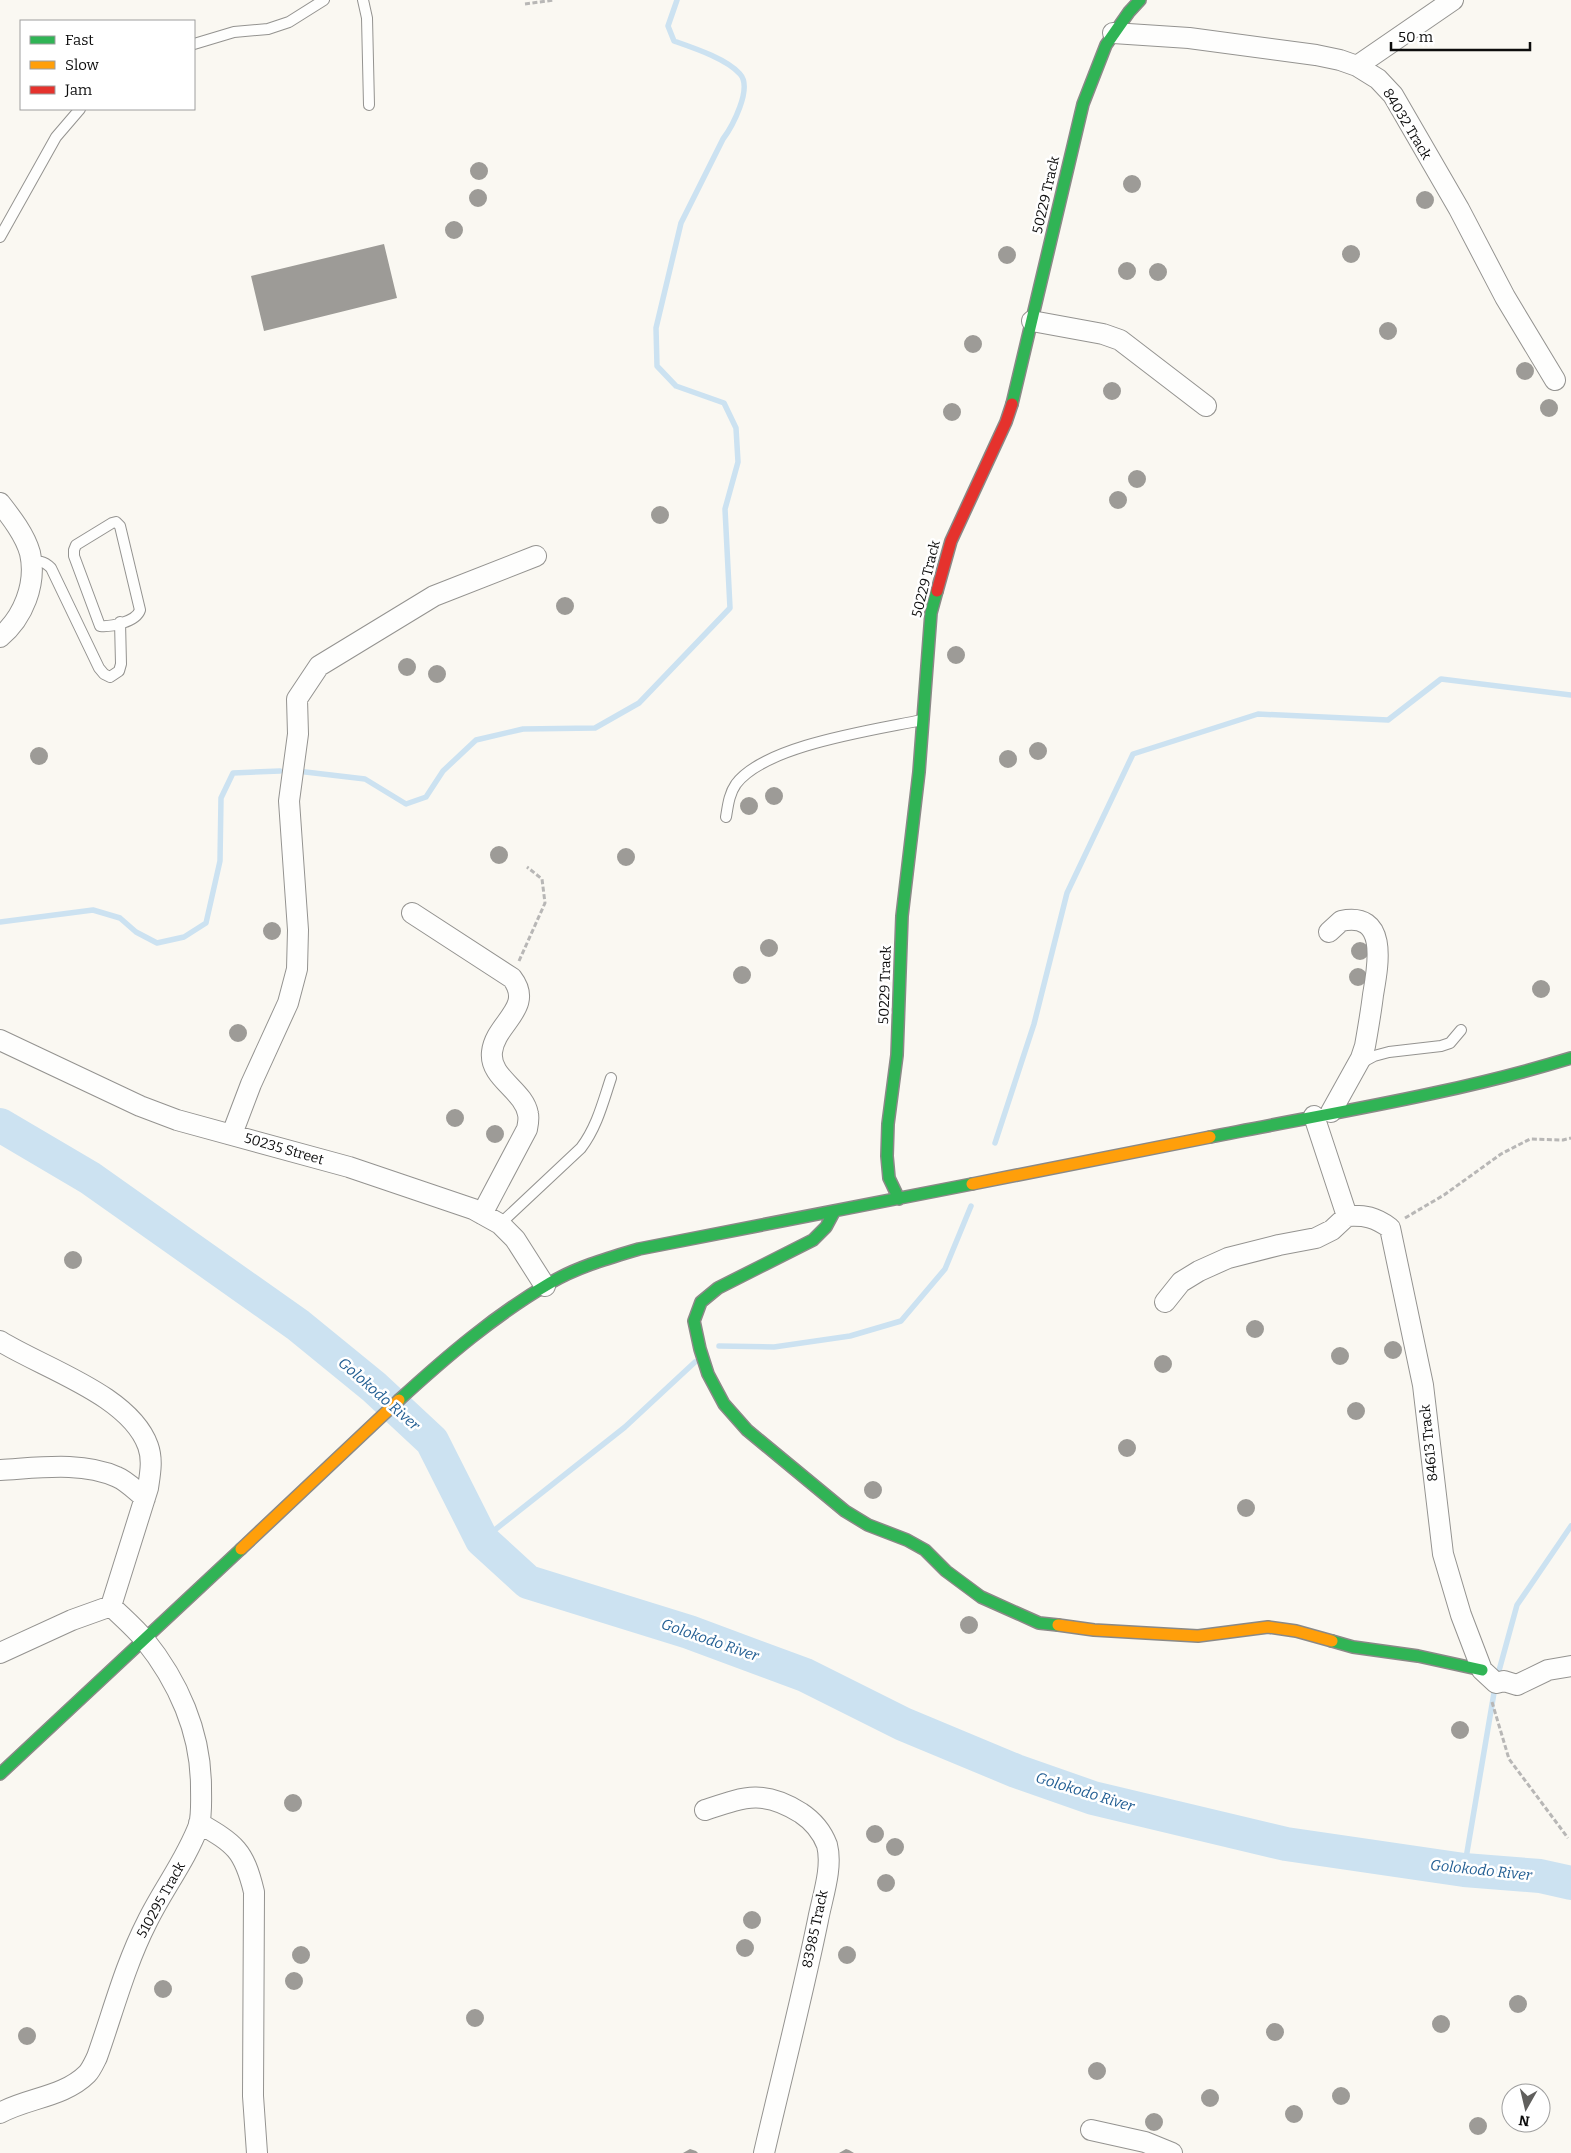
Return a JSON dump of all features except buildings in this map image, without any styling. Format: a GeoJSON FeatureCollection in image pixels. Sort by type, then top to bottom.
{"type":"FeatureCollection","features":[{"type":"Feature","properties":{"kind":"street","name":"50229 Track"},"geometry":{"type":"LineString","coordinates":[[899,1199],[889,1178],[887,1156],[888,1124],[898,1055],[902,916],[919,772],[931,614],[951,541],[1006,422],[1016,392],[1083,104],[1102,54],[1113,33],[1140,0]]}},
{"type":"Feature","properties":{"kind":"street"},"geometry":{"type":"LineString","coordinates":[[1357,66],[1453,0]]}},
{"type":"Feature","properties":{"kind":"street","name":"84032 Track"},"geometry":{"type":"LineString","coordinates":[[1113,33],[1189,38],[1316,55],[1357,66],[1378,79],[1393,96],[1459,208],[1505,297],[1555,380]]}},
{"type":"Feature","properties":{"kind":"street"},"geometry":{"type":"LineString","coordinates":[[1032,322],[1103,334],[1120,340],[1206,406]]}},
{"type":"Feature","properties":{"kind":"street"},"geometry":{"type":"LineString","coordinates":[[0,503],[15,523],[30,553],[30,590],[21,611],[0,638]]}},
{"type":"Feature","properties":{"kind":"street"},"geometry":{"type":"LineString","coordinates":[[232,1134],[251,1084],[288,1003],[297,969],[298,930],[290,801],[298,734],[297,699],[319,666],[434,596],[536,556]]}},
{"type":"Feature","properties":{"kind":"street"},"geometry":{"type":"LineString","coordinates":[[412,913],[512,978],[519,987],[520,996],[517,1007],[494,1039],[492,1055],[495,1069],[524,1102],[529,1115],[527,1129],[482,1214]]}},
{"type":"Feature","properties":{"kind":"street"},"geometry":{"type":"LineString","coordinates":[[1329,932],[1341,921],[1360,920],[1370,927],[1378,943],[1378,961],[1365,1046],[1358,1064],[1322,1114],[1347,1216]]}},
{"type":"Feature","properties":{"kind":"street","name":"50235 Street"},"geometry":{"type":"LineString","coordinates":[[0,1040],[140,1106],[177,1120],[349,1167],[447,1199],[482,1214],[500,1224],[515,1239],[545,1286]]}},
{"type":"Feature","properties":{"kind":"street"},"geometry":{"type":"LineString","coordinates":[[0,1774],[433,1369],[486,1326],[545,1286],[595,1263],[639,1249],[1465,1086],[1528,1071],[1571,1058]]}},
{"type":"Feature","properties":{"kind":"street"},"geometry":{"type":"LineString","coordinates":[[834,1212],[826,1227],[813,1240],[718,1288],[701,1302],[694,1322],[708,1374],[724,1404],[747,1430],[845,1511],[868,1525],[907,1540],[925,1550],[946,1571],[981,1597],[1039,1624],[1094,1630],[1198,1636],[1268,1627],[1296,1631],[1353,1647],[1418,1656],[1482,1670],[1496,1683],[1504,1681],[1517,1685],[1548,1670],[1571,1666]]}},
{"type":"Feature","properties":{"kind":"street"},"geometry":{"type":"LineString","coordinates":[[1165,1302],[1182,1282],[1199,1271],[1228,1258],[1278,1245],[1316,1238],[1332,1230],[1347,1216],[1364,1215],[1378,1219],[1390,1228]]}},
{"type":"Feature","properties":{"kind":"street","name":"84613 Track"},"geometry":{"type":"LineString","coordinates":[[1390,1228],[1423,1385],[1442,1554],[1461,1615],[1482,1670]]}},
{"type":"Feature","properties":{"kind":"street"},"geometry":{"type":"LineString","coordinates":[[0,1341],[86,1385],[134,1420],[149,1448],[151,1468],[145,1498],[112,1606],[72,1620],[0,1653]]}},
{"type":"Feature","properties":{"kind":"street"},"geometry":{"type":"LineString","coordinates":[[0,1470],[46,1467],[87,1468],[105,1472],[119,1478],[145,1498]]}},
{"type":"Feature","properties":{"kind":"street","name":"510295 Track"},"geometry":{"type":"LineString","coordinates":[[0,2113],[15,2105],[57,2092],[75,2084],[88,2073],[97,2057],[138,1941],[187,1851],[200,1823],[201,1766],[191,1721],[181,1695],[144,1638],[112,1606]]}},
{"type":"Feature","properties":{"kind":"street","name":"83985 Track"},"geometry":{"type":"LineString","coordinates":[[705,1810],[739,1798],[767,1797],[786,1804],[804,1816],[820,1830],[827,1847],[828,1871],[764,2153]]}},
{"type":"Feature","properties":{"kind":"street"},"geometry":{"type":"LineString","coordinates":[[200,1823],[226,1839],[242,1854],[249,1868],[254,1892],[253,2096],[257,2153]]}},
{"type":"Feature","properties":{"kind":"street"},"geometry":{"type":"LineString","coordinates":[[1091,2130],[1145,2142],[1172,2153]]}},
{"type":"Feature","properties":{"kind":"lane"},"geometry":{"type":"LineString","coordinates":[[195,44],[234,32],[268,29],[289,22],[324,0]]}},
{"type":"Feature","properties":{"kind":"lane"},"geometry":{"type":"LineString","coordinates":[[362,0],[367,18],[369,104]]}},
{"type":"Feature","properties":{"kind":"lane"},"geometry":{"type":"LineString","coordinates":[[0,237],[56,138],[79,110]]}},
{"type":"Feature","properties":{"kind":"lane"},"geometry":{"type":"LineString","coordinates":[[116,522],[120,526],[140,610],[133,619],[120,622],[100,626],[74,556],[76,545],[116,522]]}},
{"type":"Feature","properties":{"kind":"lane"},"geometry":{"type":"LineString","coordinates":[[30,564],[39,560],[46,562],[51,568],[99,668],[110,677],[119,671],[121,664],[120,622]]}},
{"type":"Feature","properties":{"kind":"lane"},"geometry":{"type":"LineString","coordinates":[[726,816],[729,798],[736,784],[752,768],[780,754],[844,737],[923,720]]}},
{"type":"Feature","properties":{"kind":"lane"},"geometry":{"type":"LineString","coordinates":[[1358,1064],[1374,1056],[1389,1052],[1442,1046],[1450,1042],[1461,1030]]}},
{"type":"Feature","properties":{"kind":"lane"},"geometry":{"type":"LineString","coordinates":[[500,1224],[581,1148],[589,1137],[611,1078]]}},
{"type":"Feature","properties":{"kind":"path"},"geometry":{"type":"LineString","coordinates":[[524,4],[554,0]]}},
{"type":"Feature","properties":{"kind":"path"},"geometry":{"type":"LineString","coordinates":[[512,978],[545,903],[542,878],[527,867]]}},
{"type":"Feature","properties":{"kind":"path"},"geometry":{"type":"LineString","coordinates":[[1390,1228],[1444,1195],[1502,1154],[1530,1139],[1563,1140],[1571,1138]]}},
{"type":"Feature","properties":{"kind":"path"},"geometry":{"type":"LineString","coordinates":[[1482,1670],[1509,1759],[1568,1838]]}},
{"type":"Feature","properties":{"kind":"waterway"},"geometry":{"type":"LineString","coordinates":[[297,771],[365,779],[406,804],[426,797],[443,771],[476,740],[523,729],[595,728],[639,703],[730,608],[725,509],[738,462],[736,428],[724,403],[676,386],[657,366],[656,328],[681,223],[736,117],[743,98],[744,88],[740,74],[727,64],[710,54],[674,41],[668,26],[677,0]]}},
{"type":"Feature","properties":{"kind":"waterway"},"geometry":{"type":"LineString","coordinates":[[995,1143],[1034,1024],[1067,893],[1133,754],[1258,714],[1388,720],[1441,679],[1571,695]]}},
{"type":"Feature","properties":{"kind":"waterway"},"geometry":{"type":"LineString","coordinates":[[0,922],[93,910],[120,918],[136,932],[157,943],[184,937],[206,923],[220,861],[221,798],[233,773],[280,771]]}},
{"type":"Feature","properties":{"kind":"waterway","name":"Golokodo River"},"geometry":{"type":"LineString","coordinates":[[0,1125],[90,1178],[298,1325],[374,1387],[432,1441],[482,1540],[528,1582],[689,1632],[805,1675],[903,1724],[1016,1771],[1093,1798],[1286,1844],[1464,1870],[1540,1876],[1571,1883]]}},
{"type":"Feature","properties":{"kind":"waterway"},"geometry":{"type":"LineString","coordinates":[[719,1346],[774,1347],[850,1336],[901,1321],[945,1269],[971,1206]]}},
{"type":"Feature","properties":{"kind":"waterway"},"geometry":{"type":"LineString","coordinates":[[482,1540],[625,1427],[695,1362]]}},
{"type":"Feature","properties":{"kind":"waterway"},"geometry":{"type":"LineString","coordinates":[[1497,1678],[1517,1605],[1571,1526]]}},
{"type":"Feature","properties":{"kind":"waterway"},"geometry":{"type":"LineString","coordinates":[[1464,1870],[1495,1687]]}},
{"type":"Feature","properties":{"kind":"traffic: fast"},"geometry":{"type":"LineString","coordinates":[[1012,404],[1083,104],[1106,45],[1129,12],[1140,0]]}},
{"type":"Feature","properties":{"kind":"traffic: fast"},"geometry":{"type":"LineString","coordinates":[[899,1199],[889,1178],[887,1156],[888,1124],[897,1055],[902,916],[919,772],[931,613],[937,591]]}},
{"type":"Feature","properties":{"kind":"traffic: fast"},"geometry":{"type":"LineString","coordinates":[[1210,1137],[1437,1092],[1527,1071],[1571,1058]]}},
{"type":"Feature","properties":{"kind":"traffic: fast"},"geometry":{"type":"LineString","coordinates":[[399,1400],[490,1323],[530,1295],[560,1277],[605,1259],[639,1249],[972,1184]]}},
{"type":"Feature","properties":{"kind":"traffic: fast"},"geometry":{"type":"LineString","coordinates":[[834,1212],[826,1227],[813,1240],[718,1288],[701,1302],[694,1321],[700,1349],[708,1374],[724,1404],[747,1430],[845,1511],[868,1525],[907,1540],[925,1550],[946,1571],[981,1597],[1039,1623],[1058,1625]]}},
{"type":"Feature","properties":{"kind":"traffic: fast"},"geometry":{"type":"LineString","coordinates":[[0,1774],[241,1549]]}},
{"type":"Feature","properties":{"kind":"traffic: fast"},"geometry":{"type":"LineString","coordinates":[[1332,1641],[1353,1647],[1418,1656],[1482,1670]]}},
{"type":"Feature","properties":{"kind":"traffic: slow"},"geometry":{"type":"LineString","coordinates":[[972,1184],[1210,1137]]}},
{"type":"Feature","properties":{"kind":"traffic: slow"},"geometry":{"type":"LineString","coordinates":[[241,1549],[399,1400]]}},
{"type":"Feature","properties":{"kind":"traffic: slow"},"geometry":{"type":"LineString","coordinates":[[1058,1625],[1094,1630],[1198,1636],[1268,1627],[1296,1631],[1332,1641]]}},
{"type":"Feature","properties":{"kind":"traffic: jam"},"geometry":{"type":"LineString","coordinates":[[937,591],[951,541],[1006,422],[1012,404]]}}]}
